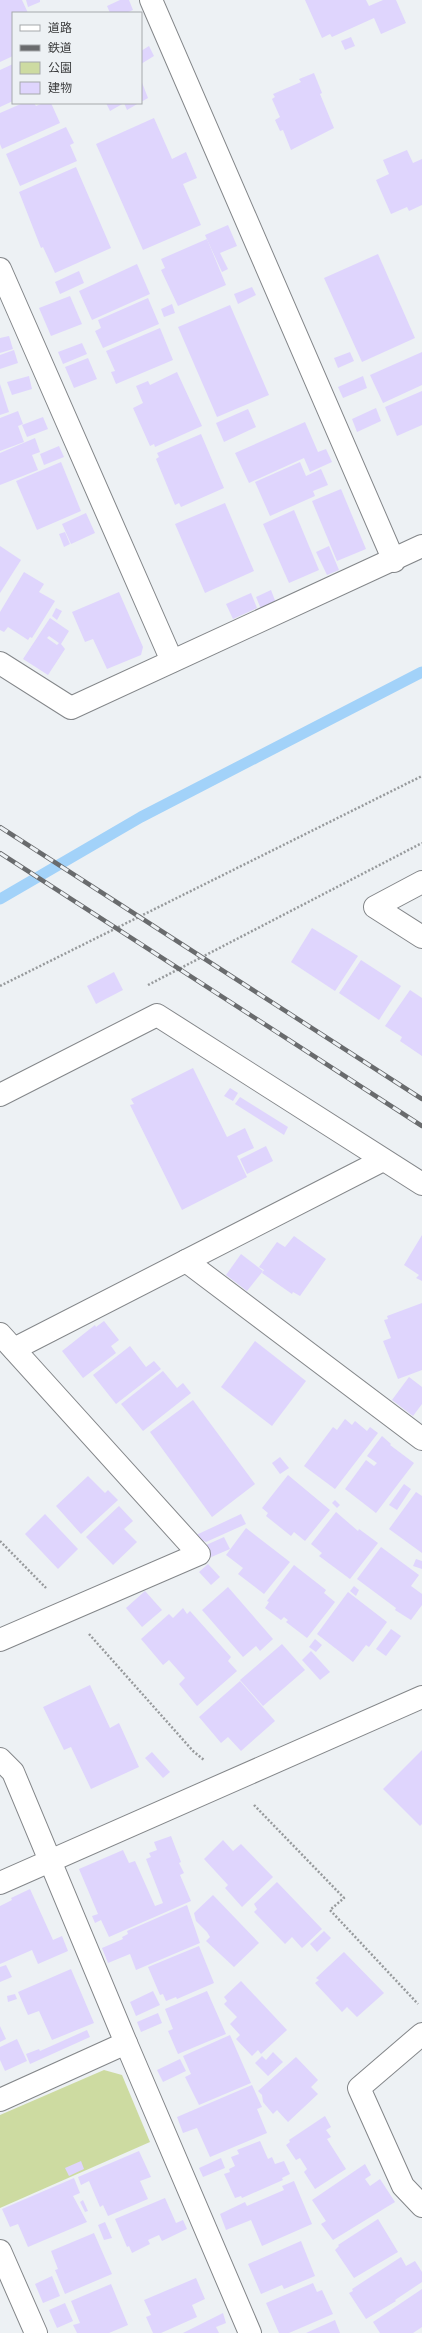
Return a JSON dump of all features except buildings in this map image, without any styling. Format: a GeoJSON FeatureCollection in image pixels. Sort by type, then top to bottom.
{"type":"FeatureCollection","features":[{"type":"Feature","properties":{"kind":"street"},"geometry":{"type":"LineString","coordinates":[[151,0],[394,560]]}},
{"type":"Feature","properties":{"kind":"street"},"geometry":{"type":"LineString","coordinates":[[0,269],[172,661]]}},
{"type":"Feature","properties":{"kind":"street"},"geometry":{"type":"LineString","coordinates":[[0,662],[71,708],[422,546]]}},
{"type":"Feature","properties":{"kind":"street"},"geometry":{"type":"LineString","coordinates":[[422,882],[375,907],[422,937]]}},
{"type":"Feature","properties":{"kind":"street"},"geometry":{"type":"LineString","coordinates":[[0,1095],[157,1015],[422,1184]]}},
{"type":"Feature","properties":{"kind":"street"},"geometry":{"type":"LineString","coordinates":[[0,1640],[199,1554],[7,1341],[186,1261],[383,1160]]}},
{"type":"Feature","properties":{"kind":"street"},"geometry":{"type":"LineString","coordinates":[[186,1261],[422,1439]]}},
{"type":"Feature","properties":{"kind":"street"},"geometry":{"type":"LineString","coordinates":[[0,1883],[422,1697]]}},
{"type":"Feature","properties":{"kind":"street"},"geometry":{"type":"LineString","coordinates":[[0,1759],[13,1772],[126,2043],[250,2333]]}},
{"type":"Feature","properties":{"kind":"street"},"geometry":{"type":"LineString","coordinates":[[422,2034],[359,2088],[403,2186],[422,2206]]}},
{"type":"Feature","properties":{"kind":"street"},"geometry":{"type":"LineString","coordinates":[[0,2100],[126,2043]]}},
{"type":"Feature","properties":{"kind":"street"},"geometry":{"type":"LineString","coordinates":[[0,2251],[36,2333]]}},
{"type":"Feature","properties":{"kind":"path"},"geometry":{"type":"LineString","coordinates":[[0,986],[422,776]]}},
{"type":"Feature","properties":{"kind":"path"},"geometry":{"type":"LineString","coordinates":[[142,988],[422,843]]}},
{"type":"Feature","properties":{"kind":"green space"},"geometry":{"type":"Polygon","coordinates":[[[104,2070],[122,2075],[150,2142],[0,2208],[0,2115],[104,2070]]]}},
{"type":"Feature","properties":{"kind":"waterway"},"geometry":{"type":"LineString","coordinates":[[0,899],[141,817],[422,672]]}},
{"type":"Feature","properties":{"kind":"railway"},"geometry":{"type":"LineString","coordinates":[[0,827],[422,1099]]}},
{"type":"Feature","properties":{"kind":"railway"},"geometry":{"type":"LineString","coordinates":[[0,853],[422,1126]]}}]}
